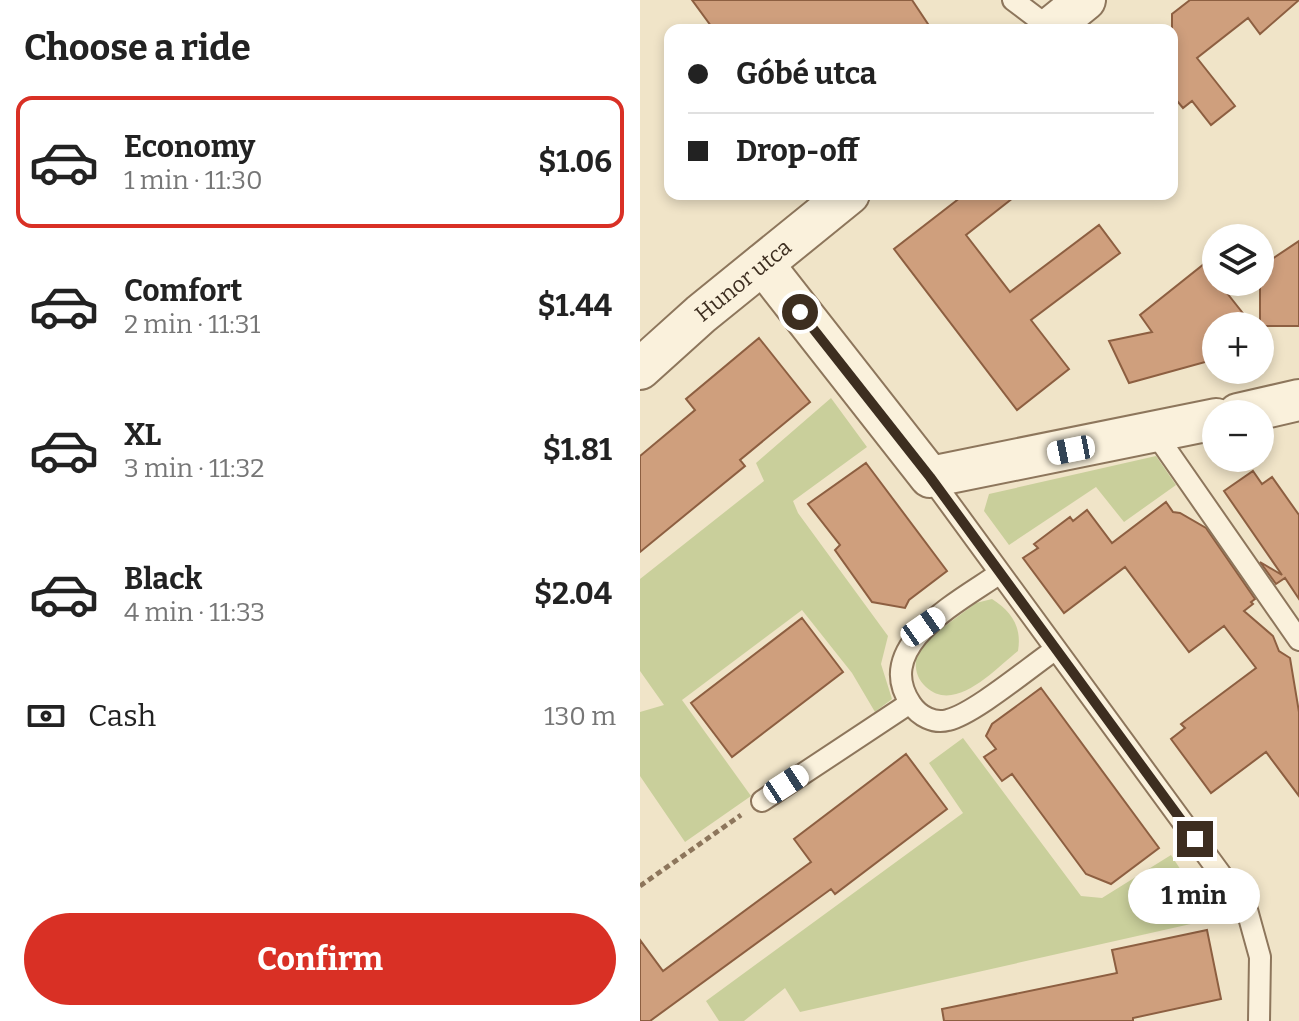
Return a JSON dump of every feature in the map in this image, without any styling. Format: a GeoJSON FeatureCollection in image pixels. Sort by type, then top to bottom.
{"type":"FeatureCollection","features":[{"type":"Feature","properties":{"kind":"street"},"geometry":{"type":"LineString","coordinates":[[1055,24],[1085,0]]}},
{"type":"Feature","properties":{"kind":"street","name":"Hunor utca"},"geometry":{"type":"LineString","coordinates":[[640,369],[701,314],[842,200]]}},
{"type":"Feature","properties":{"kind":"street"},"geometry":{"type":"LineString","coordinates":[[763,264],[930,477],[1202,422]]}},
{"type":"Feature","properties":{"kind":"street"},"geometry":{"type":"LineString","coordinates":[[1274,406],[1299,400]]}},
{"type":"Feature","properties":{"kind":"lane"},"geometry":{"type":"LineString","coordinates":[[1013,0],[1043,24]]}},
{"type":"Feature","properties":{"kind":"lane"},"geometry":{"type":"LineString","coordinates":[[1155,433],[1299,640]]}},
{"type":"Feature","properties":{"kind":"lane"},"geometry":{"type":"LineString","coordinates":[[930,477],[1247,910],[1260,957],[1259,1021]]}},
{"type":"Feature","properties":{"kind":"lane"},"geometry":{"type":"LineString","coordinates":[[1000,573],[923,627],[913,641],[906,652],[901,672],[910,703],[917,711],[936,721],[957,717],[1056,649]]}},
{"type":"Feature","properties":{"kind":"lane"},"geometry":{"type":"LineString","coordinates":[[762,801],[910,703]]}},
{"type":"Feature","properties":{"kind":"path"},"geometry":{"type":"LineString","coordinates":[[640,886],[762,801]]}},
{"type":"Feature","properties":{"kind":"green space"},"geometry":{"type":"Polygon","coordinates":[[[831,398],[867,447],[793,501],[798,513],[888,636],[881,664],[892,699],[875,712],[852,673],[802,610],[682,700],[751,796],[685,842],[640,776],[640,712],[664,705],[640,671],[640,579],[764,481],[756,463],[831,398]]]}},
{"type":"Feature","properties":{"kind":"green space"},"geometry":{"type":"Polygon","coordinates":[[[1156,456],[1176,485],[1124,522],[1096,487],[1009,545],[984,511],[989,494],[1156,456]]]}},
{"type":"Feature","properties":{"kind":"green space"},"geometry":{"type":"Polygon","coordinates":[[[992,599],[1005,609],[1017,627],[1018,651],[962,692],[937,694],[926,687],[917,673],[918,646],[976,603],[992,599]]]}},
{"type":"Feature","properties":{"kind":"green space"},"geometry":{"type":"Polygon","coordinates":[[[963,738],[1081,896],[1102,898],[1171,855],[1213,919],[800,1012],[785,988],[744,1021],[719,1021],[706,1001],[963,813],[929,763],[963,738]]]}},
{"type":"Feature","properties":{"kind":"building"},"geometry":{"type":"Polygon","coordinates":[[[692,0],[912,0],[928,24],[710,24],[692,0]]]}},
{"type":"Feature","properties":{"kind":"building"},"geometry":{"type":"Polygon","coordinates":[[[1190,0],[1299,0],[1260,34],[1248,18],[1197,58],[1235,106],[1211,125],[1192,101],[1183,108],[1178,102],[1178,24],[1172,24],[1172,14],[1190,0]]]}},
{"type":"Feature","properties":{"kind":"building"},"geometry":{"type":"Polygon","coordinates":[[[957,200],[1010,200],[966,235],[1010,292],[1099,225],[1120,253],[1031,320],[1069,369],[1017,410],[894,249],[957,200]]]}},
{"type":"Feature","properties":{"kind":"building"},"geometry":{"type":"Polygon","coordinates":[[[1299,241],[1299,326],[1274,326],[1274,312],[1260,312],[1260,296],[1274,296],[1274,258],[1299,241]]]}},
{"type":"Feature","properties":{"kind":"building"},"geometry":{"type":"Polygon","coordinates":[[[1202,266],[1202,296],[1229,296],[1242,312],[1202,312],[1202,363],[1129,383],[1109,341],[1152,332],[1140,315],[1202,266]]]}},
{"type":"Feature","properties":{"kind":"building"},"geometry":{"type":"Polygon","coordinates":[[[759,338],[810,402],[740,460],[745,466],[640,552],[640,456],[695,410],[686,399],[759,338]]]}},
{"type":"Feature","properties":{"kind":"building"},"geometry":{"type":"Polygon","coordinates":[[[866,463],[947,571],[909,600],[905,608],[872,602],[835,550],[840,545],[808,504],[866,463]]]}},
{"type":"Feature","properties":{"kind":"building"},"geometry":{"type":"Polygon","coordinates":[[[1252,472],[1262,484],[1272,477],[1299,515],[1299,599],[1285,578],[1276,584],[1260,562],[1282,575],[1224,491],[1252,472]]]}},
{"type":"Feature","properties":{"kind":"building"},"geometry":{"type":"Polygon","coordinates":[[[1166,502],[1173,512],[1206,528],[1255,599],[1244,611],[1273,636],[1279,651],[1290,658],[1299,712],[1299,796],[1266,752],[1211,793],[1171,739],[1185,728],[1181,724],[1256,668],[1224,626],[1189,652],[1125,567],[1064,613],[1023,558],[1038,548],[1034,544],[1070,517],[1073,521],[1087,510],[1112,543],[1166,502]]]}},
{"type":"Feature","properties":{"kind":"building"},"geometry":{"type":"Polygon","coordinates":[[[802,618],[843,672],[732,757],[691,703],[802,618]]]}},
{"type":"Feature","properties":{"kind":"building"},"geometry":{"type":"Polygon","coordinates":[[[1041,688],[1159,848],[1111,884],[1086,874],[1012,774],[1002,781],[984,757],[996,749],[986,736],[992,724],[1041,688]]]}},
{"type":"Feature","properties":{"kind":"building"},"geometry":{"type":"Polygon","coordinates":[[[906,754],[947,809],[835,894],[831,889],[650,1021],[640,1021],[640,940],[663,971],[811,862],[794,839],[906,754]]]}},
{"type":"Feature","properties":{"kind":"building"},"geometry":{"type":"Polygon","coordinates":[[[1207,930],[1221,999],[1133,1018],[1133,1021],[944,1021],[942,1009],[1117,973],[1112,950],[1207,930]]]}},
{"type":"Feature","properties":{"kind":"route"},"geometry":{"type":"LineString","coordinates":[[800,312],[930,477],[1195,839]]}}]}
